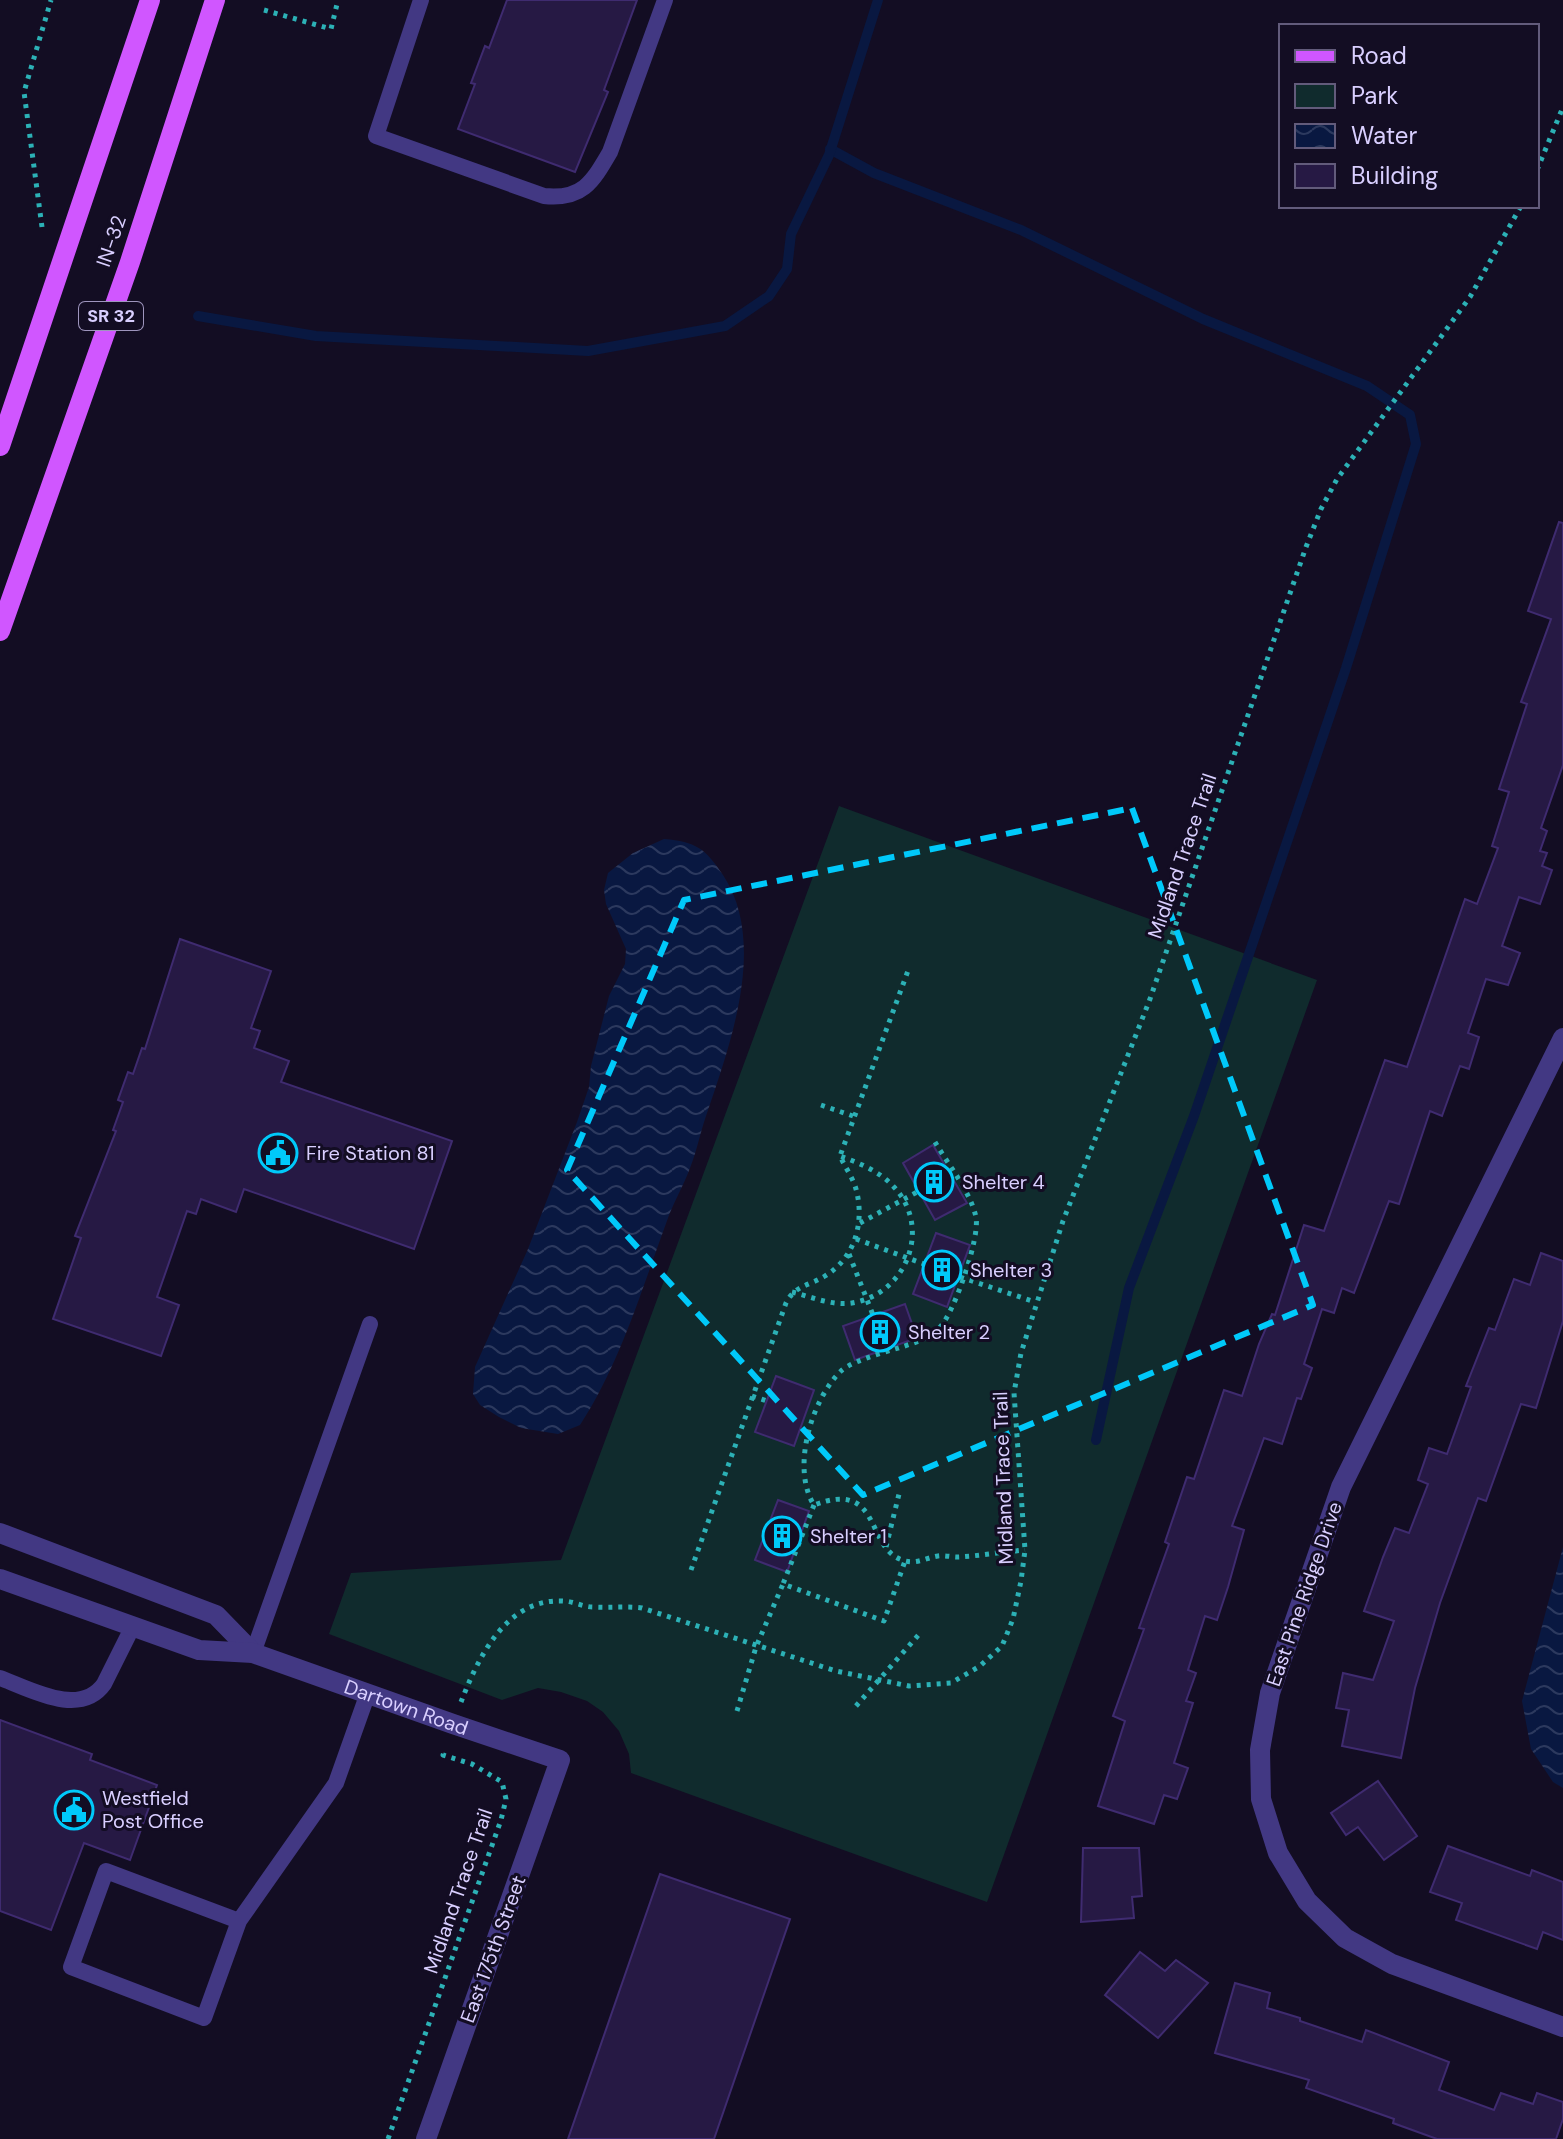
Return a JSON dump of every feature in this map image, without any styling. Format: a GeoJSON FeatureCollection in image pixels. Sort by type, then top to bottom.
{"type":"FeatureCollection","features":[{"type":"Feature","properties":{"kind":"main road","name":"IN-32"},"geometry":{"type":"LineString","coordinates":[[0,446],[150,0]]}},
{"type":"Feature","properties":{"kind":"main road","name":"IN-32"},"geometry":{"type":"LineString","coordinates":[[0,631],[130,262],[215,0]]}},
{"type":"Feature","properties":{"kind":"street","name":"East Pine Ridge Drive"},"geometry":{"type":"LineString","coordinates":[[1563,1038],[1341,1487],[1270,1693],[1260,1750],[1261,1799],[1278,1853],[1307,1901],[1345,1938],[1392,1964],[1563,2027]]}},
{"type":"Feature","properties":{"kind":"street","name":"Dartown Road"},"geometry":{"type":"LineString","coordinates":[[0,1533],[216,1615],[253,1653]]}},
{"type":"Feature","properties":{"kind":"street","name":"Dartown Road"},"geometry":{"type":"LineString","coordinates":[[0,1579],[199,1650],[253,1653],[560,1760]]}},
{"type":"Feature","properties":{"kind":"street","name":"East 175th Street"},"geometry":{"type":"LineString","coordinates":[[426,2139],[560,1760]]}},
{"type":"Feature","properties":{"kind":"lane"},"geometry":{"type":"LineString","coordinates":[[421,0],[376,136],[544,196],[564,198],[584,187],[597,175],[610,152],[665,0]]}},
{"type":"Feature","properties":{"kind":"lane"},"geometry":{"type":"LineString","coordinates":[[253,1653],[370,1324]]}},
{"type":"Feature","properties":{"kind":"lane"},"geometry":{"type":"LineString","coordinates":[[0,1678],[57,1699],[70,1701],[85,1698],[98,1692],[104,1684],[133,1626]]}},
{"type":"Feature","properties":{"kind":"lane"},"geometry":{"type":"LineString","coordinates":[[239,1921],[106,1871],[71,1967],[204,2018],[239,1921],[336,1783],[368,1693]]}},
{"type":"Feature","properties":{"kind":"path"},"geometry":{"type":"LineString","coordinates":[[42,227],[24,92],[51,0]]}},
{"type":"Feature","properties":{"kind":"path"},"geometry":{"type":"LineString","coordinates":[[264,10],[331,29],[338,0]]}},
{"type":"Feature","properties":{"kind":"path"},"geometry":{"type":"LineString","coordinates":[[1539,165],[1563,107]]}},
{"type":"Feature","properties":{"kind":"path","name":"Midland Trace Trail"},"geometry":{"type":"LineString","coordinates":[[388,2139],[506,1799],[502,1782],[472,1764],[443,1755],[474,1669],[504,1625],[525,1610],[546,1603],[563,1601],[593,1607],[618,1605],[642,1608],[836,1671],[909,1686],[951,1683],[980,1666],[1002,1646],[1013,1619],[1025,1550],[1014,1393],[1035,1302],[1063,1221],[1150,999],[1321,509],[1337,479],[1470,297],[1520,208]]}},
{"type":"Feature","properties":{"kind":"path"},"geometry":{"type":"LineString","coordinates":[[691,1570],[791,1292],[827,1276],[856,1239],[860,1223],[856,1188],[840,1156],[909,968]]}},
{"type":"Feature","properties":{"kind":"path"},"geometry":{"type":"LineString","coordinates":[[821,1105],[853,1116]]}},
{"type":"Feature","properties":{"kind":"path"},"geometry":{"type":"LineString","coordinates":[[814,1505],[806,1492],[805,1443],[823,1398],[842,1369],[886,1350],[923,1340],[941,1326],[949,1313],[975,1239],[977,1221],[972,1206],[935,1142]]}},
{"type":"Feature","properties":{"kind":"path"},"geometry":{"type":"LineString","coordinates":[[791,1292],[835,1303],[867,1299],[890,1287],[908,1258],[913,1231],[903,1199],[883,1177],[840,1156]]}},
{"type":"Feature","properties":{"kind":"path"},"geometry":{"type":"LineString","coordinates":[[860,1223],[919,1191]]}},
{"type":"Feature","properties":{"kind":"path"},"geometry":{"type":"LineString","coordinates":[[856,1239],[924,1264]]}},
{"type":"Feature","properties":{"kind":"path"},"geometry":{"type":"LineString","coordinates":[[848,1253],[873,1315]]}},
{"type":"Feature","properties":{"kind":"path"},"geometry":{"type":"LineString","coordinates":[[960,1277],[1035,1302]]}},
{"type":"Feature","properties":{"kind":"path"},"geometry":{"type":"LineString","coordinates":[[752,1396],[767,1401]]}},
{"type":"Feature","properties":{"kind":"path"},"geometry":{"type":"LineString","coordinates":[[805,1415],[813,1417]]}},
{"type":"Feature","properties":{"kind":"path"},"geometry":{"type":"LineString","coordinates":[[886,1548],[899,1494]]}},
{"type":"Feature","properties":{"kind":"path"},"geometry":{"type":"LineString","coordinates":[[814,1505],[838,1500],[859,1505],[875,1524],[886,1548],[905,1561],[1025,1550]]}},
{"type":"Feature","properties":{"kind":"path"},"geometry":{"type":"LineString","coordinates":[[737,1711],[756,1647],[814,1505]]}},
{"type":"Feature","properties":{"kind":"path"},"geometry":{"type":"LineString","coordinates":[[783,1584],[884,1621],[905,1561]]}},
{"type":"Feature","properties":{"kind":"path"},"geometry":{"type":"LineString","coordinates":[[856,1706],[922,1631]]}},
{"type":"Feature","properties":{"kind":"highlighted area"},"geometry":{"type":"Polygon","coordinates":[[[1132,808],[1313,1305],[863,1495],[567,1170],[684,900],[1132,808]]]}},
{"type":"Feature","properties":{"kind":"green space"},"geometry":{"type":"Polygon","coordinates":[[[839,806],[1317,980],[987,1902],[631,1773],[629,1754],[619,1731],[603,1712],[587,1701],[538,1688],[502,1700],[329,1634],[351,1573],[561,1560],[839,806]]]}},
{"type":"Feature","properties":{"kind":"water"},"geometry":{"type":"Polygon","coordinates":[[[664,839],[692,845],[711,858],[736,902],[743,931],[744,962],[734,1026],[685,1181],[670,1212],[619,1350],[594,1401],[580,1425],[558,1434],[521,1428],[480,1405],[473,1394],[475,1367],[528,1249],[577,1122],[589,1087],[591,1066],[609,996],[625,964],[626,949],[606,904],[604,890],[608,873],[633,853],[664,839]]]}},
{"type":"Feature","properties":{"kind":"water"},"geometry":{"type":"Polygon","coordinates":[[[1563,1547],[1563,1788],[1553,1782],[1531,1749],[1522,1701],[1563,1547]]]}},
{"type":"Feature","properties":{"kind":"building"},"geometry":{"type":"Polygon","coordinates":[[[507,0],[637,0],[604,90],[608,92],[575,172],[458,129],[485,46],[489,48],[507,0]]]}},
{"type":"Feature","properties":{"kind":"building"},"geometry":{"type":"Polygon","coordinates":[[[1559,522],[1563,523],[1563,765],[1541,828],[1547,831],[1540,851],[1547,853],[1542,866],[1552,870],[1540,904],[1519,897],[1502,946],[1520,953],[1508,985],[1486,979],[1468,1033],[1479,1037],[1469,1069],[1460,1066],[1442,1116],[1430,1111],[1399,1204],[1389,1201],[1354,1293],[1342,1288],[1334,1313],[1322,1309],[1304,1364],[1312,1368],[1301,1399],[1297,1398],[1282,1444],[1264,1438],[1232,1526],[1244,1530],[1228,1587],[1217,1620],[1205,1616],[1188,1670],[1196,1673],[1186,1701],[1193,1703],[1174,1763],[1188,1768],[1177,1799],[1164,1795],[1154,1824],[1098,1806],[1125,1721],[1113,1716],[1144,1629],[1139,1628],[1169,1544],[1165,1542],[1187,1477],[1194,1479],[1224,1390],[1242,1396],[1259,1344],[1272,1314],[1275,1315],[1304,1225],[1324,1231],[1385,1060],[1407,1067],[1465,899],[1477,904],[1498,848],[1492,846],[1509,792],[1499,789],[1527,704],[1521,702],[1551,619],[1528,611],[1559,522]]]}},
{"type":"Feature","properties":{"kind":"building","name":"Fire Station 81"},"geometry":{"type":"Polygon","coordinates":[[[180,939],[271,971],[251,1028],[260,1031],[254,1048],[289,1061],[281,1082],[452,1141],[414,1249],[244,1189],[236,1212],[201,1199],[196,1214],[187,1211],[157,1297],[179,1305],[161,1356],[53,1319],[81,1238],[75,1236],[116,1131],[113,1130],[123,1102],[118,1100],[128,1072],[133,1074],[142,1048],[145,1049],[180,939]]]}},
{"type":"Feature","properties":{"kind":"building","name":"Shelter 4"},"geometry":{"type":"Polygon","coordinates":[[[933,1145],[967,1203],[935,1220],[903,1163],[933,1145]]]}},
{"type":"Feature","properties":{"kind":"building","name":"Shelter 3"},"geometry":{"type":"Polygon","coordinates":[[[936,1233],[970,1245],[947,1307],[913,1294],[936,1233]]]}},
{"type":"Feature","properties":{"kind":"building"},"geometry":{"type":"Polygon","coordinates":[[[1541,1253],[1563,1261],[1563,1321],[1536,1408],[1521,1404],[1486,1501],[1478,1498],[1440,1603],[1415,1688],[1401,1758],[1342,1746],[1349,1710],[1336,1708],[1343,1673],[1373,1680],[1394,1621],[1364,1611],[1383,1557],[1395,1528],[1409,1533],[1428,1484],[1418,1480],[1429,1448],[1447,1454],[1471,1387],[1466,1386],[1489,1328],[1495,1330],[1514,1279],[1530,1285],[1541,1253]]]}},
{"type":"Feature","properties":{"kind":"building","name":"Shelter 2"},"geometry":{"type":"Polygon","coordinates":[[[905,1304],[917,1338],[855,1360],[843,1326],[905,1304]]]}},
{"type":"Feature","properties":{"kind":"building"},"geometry":{"type":"Polygon","coordinates":[[[776,1376],[814,1390],[794,1446],[755,1432],[776,1376]]]}},
{"type":"Feature","properties":{"kind":"building","name":"Shelter 1"},"geometry":{"type":"Polygon","coordinates":[[[778,1500],[809,1511],[787,1572],[755,1560],[778,1500]]]}},
{"type":"Feature","properties":{"kind":"building","name":"Westfield Post Office"},"geometry":{"type":"Polygon","coordinates":[[[0,1720],[92,1754],[90,1760],[157,1785],[130,1860],[84,1843],[51,1930],[0,1911],[0,1720]]]}},
{"type":"Feature","properties":{"kind":"building"},"geometry":{"type":"Polygon","coordinates":[[[1378,1781],[1417,1836],[1384,1860],[1358,1827],[1346,1835],[1331,1813],[1378,1781]]]}},
{"type":"Feature","properties":{"kind":"building"},"geometry":{"type":"Polygon","coordinates":[[[1448,1846],[1530,1876],[1532,1870],[1563,1882],[1563,1940],[1543,1932],[1537,1949],[1456,1920],[1462,1903],[1430,1892],[1448,1846]]]}},
{"type":"Feature","properties":{"kind":"building"},"geometry":{"type":"Polygon","coordinates":[[[1083,1848],[1139,1848],[1142,1896],[1132,1897],[1134,1918],[1081,1922],[1083,1848]]]}},
{"type":"Feature","properties":{"kind":"building"},"geometry":{"type":"Polygon","coordinates":[[[660,1874],[790,1919],[714,2139],[568,2139],[660,1874]]]}},
{"type":"Feature","properties":{"kind":"building"},"geometry":{"type":"Polygon","coordinates":[[[1140,1952],[1165,1971],[1176,1960],[1208,1983],[1158,2038],[1105,1995],[1140,1952]]]}},
{"type":"Feature","properties":{"kind":"building"},"geometry":{"type":"Polygon","coordinates":[[[1235,1983],[1270,1993],[1267,2008],[1300,2018],[1300,2021],[1362,2042],[1366,2030],[1449,2062],[1439,2090],[1494,2110],[1501,2093],[1533,2104],[1537,2093],[1563,2102],[1563,2119],[1556,2139],[1437,2139],[1393,2123],[1394,2119],[1306,2088],[1309,2080],[1215,2053],[1235,1983]]]}},
{"type":"Feature","properties":{"kind":"waterway"},"geometry":{"type":"LineString","coordinates":[[198,316],[316,336],[588,351],[725,326],[769,296],[787,269],[791,234],[829,155],[878,0]]}},
{"type":"Feature","properties":{"kind":"waterway"},"geometry":{"type":"LineString","coordinates":[[830,149],[874,173],[1021,230],[1203,319],[1367,386],[1410,415],[1416,444],[1346,668],[1194,1116],[1129,1288],[1096,1440]]}},
{"type":"Feature","properties":{"kind":"place","name":"Fire Station 81"},"geometry":{"type":"Point","coordinates":[278,1153]}},
{"type":"Feature","properties":{"kind":"place","name":"Shelter 4"},"geometry":{"type":"Point","coordinates":[934,1182]}},
{"type":"Feature","properties":{"kind":"place","name":"Shelter 3"},"geometry":{"type":"Point","coordinates":[942,1270]}},
{"type":"Feature","properties":{"kind":"place","name":"Shelter 2"},"geometry":{"type":"Point","coordinates":[880,1332]}},
{"type":"Feature","properties":{"kind":"place","name":"Shelter 1"},"geometry":{"type":"Point","coordinates":[782,1536]}},
{"type":"Feature","properties":{"kind":"place","name":"Westfield Post Office"},"geometry":{"type":"Point","coordinates":[74,1810]}}]}
